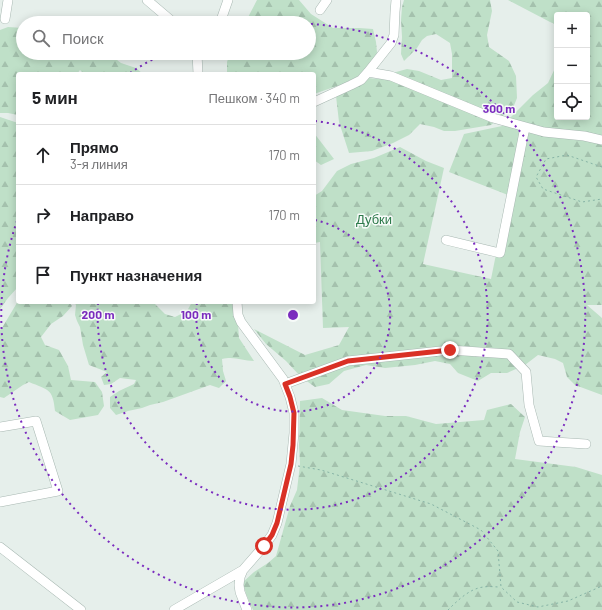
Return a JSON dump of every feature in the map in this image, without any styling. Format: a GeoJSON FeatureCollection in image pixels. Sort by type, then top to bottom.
{"type":"FeatureCollection","features":[{"type":"Feature","properties":{"kind":"street"},"geometry":{"type":"LineString","coordinates":[[5,19],[8,0]]}},
{"type":"Feature","properties":{"kind":"street"},"geometry":{"type":"LineString","coordinates":[[147,0],[166,16]]}},
{"type":"Feature","properties":{"kind":"street"},"geometry":{"type":"LineString","coordinates":[[222,16],[228,0]]}},
{"type":"Feature","properties":{"kind":"street"},"geometry":{"type":"LineString","coordinates":[[320,10],[327,0]]}},
{"type":"Feature","properties":{"kind":"street"},"geometry":{"type":"LineString","coordinates":[[316,101],[361,80],[391,43],[394,35],[394,12],[396,0]]}},
{"type":"Feature","properties":{"kind":"street"},"geometry":{"type":"LineString","coordinates":[[197,60],[198,72]]}},
{"type":"Feature","properties":{"kind":"street"},"geometry":{"type":"LineString","coordinates":[[368,72],[391,76],[493,118],[544,132],[584,136],[602,140]]}},
{"type":"Feature","properties":{"kind":"street"},"geometry":{"type":"LineString","coordinates":[[446,240],[500,253],[525,127]]}},
{"type":"Feature","properties":{"kind":"street"},"geometry":{"type":"LineString","coordinates":[[237,304],[240,322],[283,379],[294,413],[291,464],[277,523],[272,535],[243,570],[240,577],[240,592],[247,610]]}},
{"type":"Feature","properties":{"kind":"street"},"geometry":{"type":"LineString","coordinates":[[285,384],[348,361],[450,350],[509,354],[526,372],[529,405],[539,441],[586,444]]}},
{"type":"Feature","properties":{"kind":"street"},"geometry":{"type":"LineString","coordinates":[[0,427],[36,421],[58,491],[0,502]]}},
{"type":"Feature","properties":{"kind":"street"},"geometry":{"type":"LineString","coordinates":[[0,547],[81,610]]}},
{"type":"Feature","properties":{"kind":"street"},"geometry":{"type":"LineString","coordinates":[[174,610],[243,570]]}},
{"type":"Feature","properties":{"kind":"path"},"geometry":{"type":"LineString","coordinates":[[602,167],[567,155],[546,160],[536,177],[542,189],[582,202],[602,199]]}},
{"type":"Feature","properties":{"kind":"path"},"geometry":{"type":"LineString","coordinates":[[291,464],[322,470],[431,504],[481,530],[498,552],[501,587],[516,602],[538,607],[568,601],[602,586]]}},
{"type":"Feature","properties":{"kind":"path"},"geometry":{"type":"LineString","coordinates":[[448,610],[469,592],[482,587],[501,587]]}},
{"type":"Feature","properties":{"kind":"green space"},"geometry":{"type":"Polygon","coordinates":[[[257,0],[299,0],[314,16],[249,16],[257,0]]]}},
{"type":"Feature","properties":{"kind":"green space"},"geometry":{"type":"Polygon","coordinates":[[[404,0],[490,0],[492,11],[487,35],[489,47],[509,61],[516,76],[517,98],[513,108],[491,125],[455,131],[444,131],[420,124],[409,135],[393,143],[372,151],[349,153],[339,122],[336,96],[368,78],[379,79],[407,69],[419,71],[441,80],[452,78],[452,54],[450,43],[436,34],[427,36],[422,40],[417,48],[404,61],[401,54],[401,20],[404,0]]]}},
{"type":"Feature","properties":{"kind":"green space","name":"Дубки"},"geometry":{"type":"Polygon","coordinates":[[[508,0],[602,0],[602,305],[587,305],[602,318],[602,395],[575,385],[567,377],[563,363],[555,359],[538,355],[525,365],[507,373],[491,373],[478,381],[458,373],[450,364],[435,361],[385,368],[366,365],[344,371],[329,384],[315,387],[301,377],[286,361],[266,344],[254,329],[305,355],[339,345],[349,327],[323,328],[320,242],[316,243],[316,195],[322,191],[337,171],[351,164],[374,158],[400,147],[426,161],[444,168],[423,264],[491,279],[508,195],[449,172],[464,134],[502,126],[533,95],[548,83],[554,70],[554,120],[590,120],[590,12],[554,12],[554,24],[508,0]]]}},
{"type":"Feature","properties":{"kind":"green space"},"geometry":{"type":"Polygon","coordinates":[[[316,17],[333,28],[373,29],[376,42],[377,52],[374,63],[350,83],[316,93],[316,72],[227,72],[228,60],[316,60],[316,17]]]}},
{"type":"Feature","properties":{"kind":"green space"},"geometry":{"type":"Polygon","coordinates":[[[8,27],[16,28],[16,60],[117,60],[121,63],[136,68],[141,72],[82,72],[80,70],[78,72],[16,72],[16,115],[0,113],[0,30],[8,27]]]}},
{"type":"Feature","properties":{"kind":"green space"},"geometry":{"type":"Polygon","coordinates":[[[0,117],[16,122],[16,289],[0,309],[0,117]]]}},
{"type":"Feature","properties":{"kind":"green space"},"geometry":{"type":"Polygon","coordinates":[[[316,136],[334,159],[321,165],[316,161],[316,136]]]}},
{"type":"Feature","properties":{"kind":"green space"},"geometry":{"type":"Polygon","coordinates":[[[16,304],[70,304],[72,306],[63,316],[51,324],[41,337],[45,345],[59,350],[68,366],[71,380],[95,382],[102,392],[104,406],[98,415],[70,420],[55,411],[53,398],[48,391],[29,382],[4,398],[0,397],[0,330],[16,304]]]}},
{"type":"Feature","properties":{"kind":"green space"},"geometry":{"type":"Polygon","coordinates":[[[75,304],[155,304],[165,314],[175,317],[187,311],[191,304],[237,304],[239,338],[254,361],[231,358],[222,359],[226,381],[219,388],[210,385],[163,402],[116,415],[110,408],[110,397],[134,384],[136,380],[120,378],[111,384],[104,385],[101,377],[107,372],[89,365],[83,345],[80,327],[75,315],[75,304]]]}},
{"type":"Feature","properties":{"kind":"green space"},"geometry":{"type":"Polygon","coordinates":[[[322,398],[342,410],[385,416],[406,416],[436,424],[484,420],[487,410],[511,404],[525,417],[520,432],[515,459],[576,467],[602,475],[602,610],[253,610],[246,594],[243,582],[276,556],[290,506],[297,490],[300,464],[300,401],[322,398]]]}},
{"type":"Feature","properties":{"kind":"route"},"geometry":{"type":"LineString","coordinates":[[264,546],[272,535],[277,523],[291,464],[294,413],[293,405],[285,384],[348,361],[450,350]]}}]}
